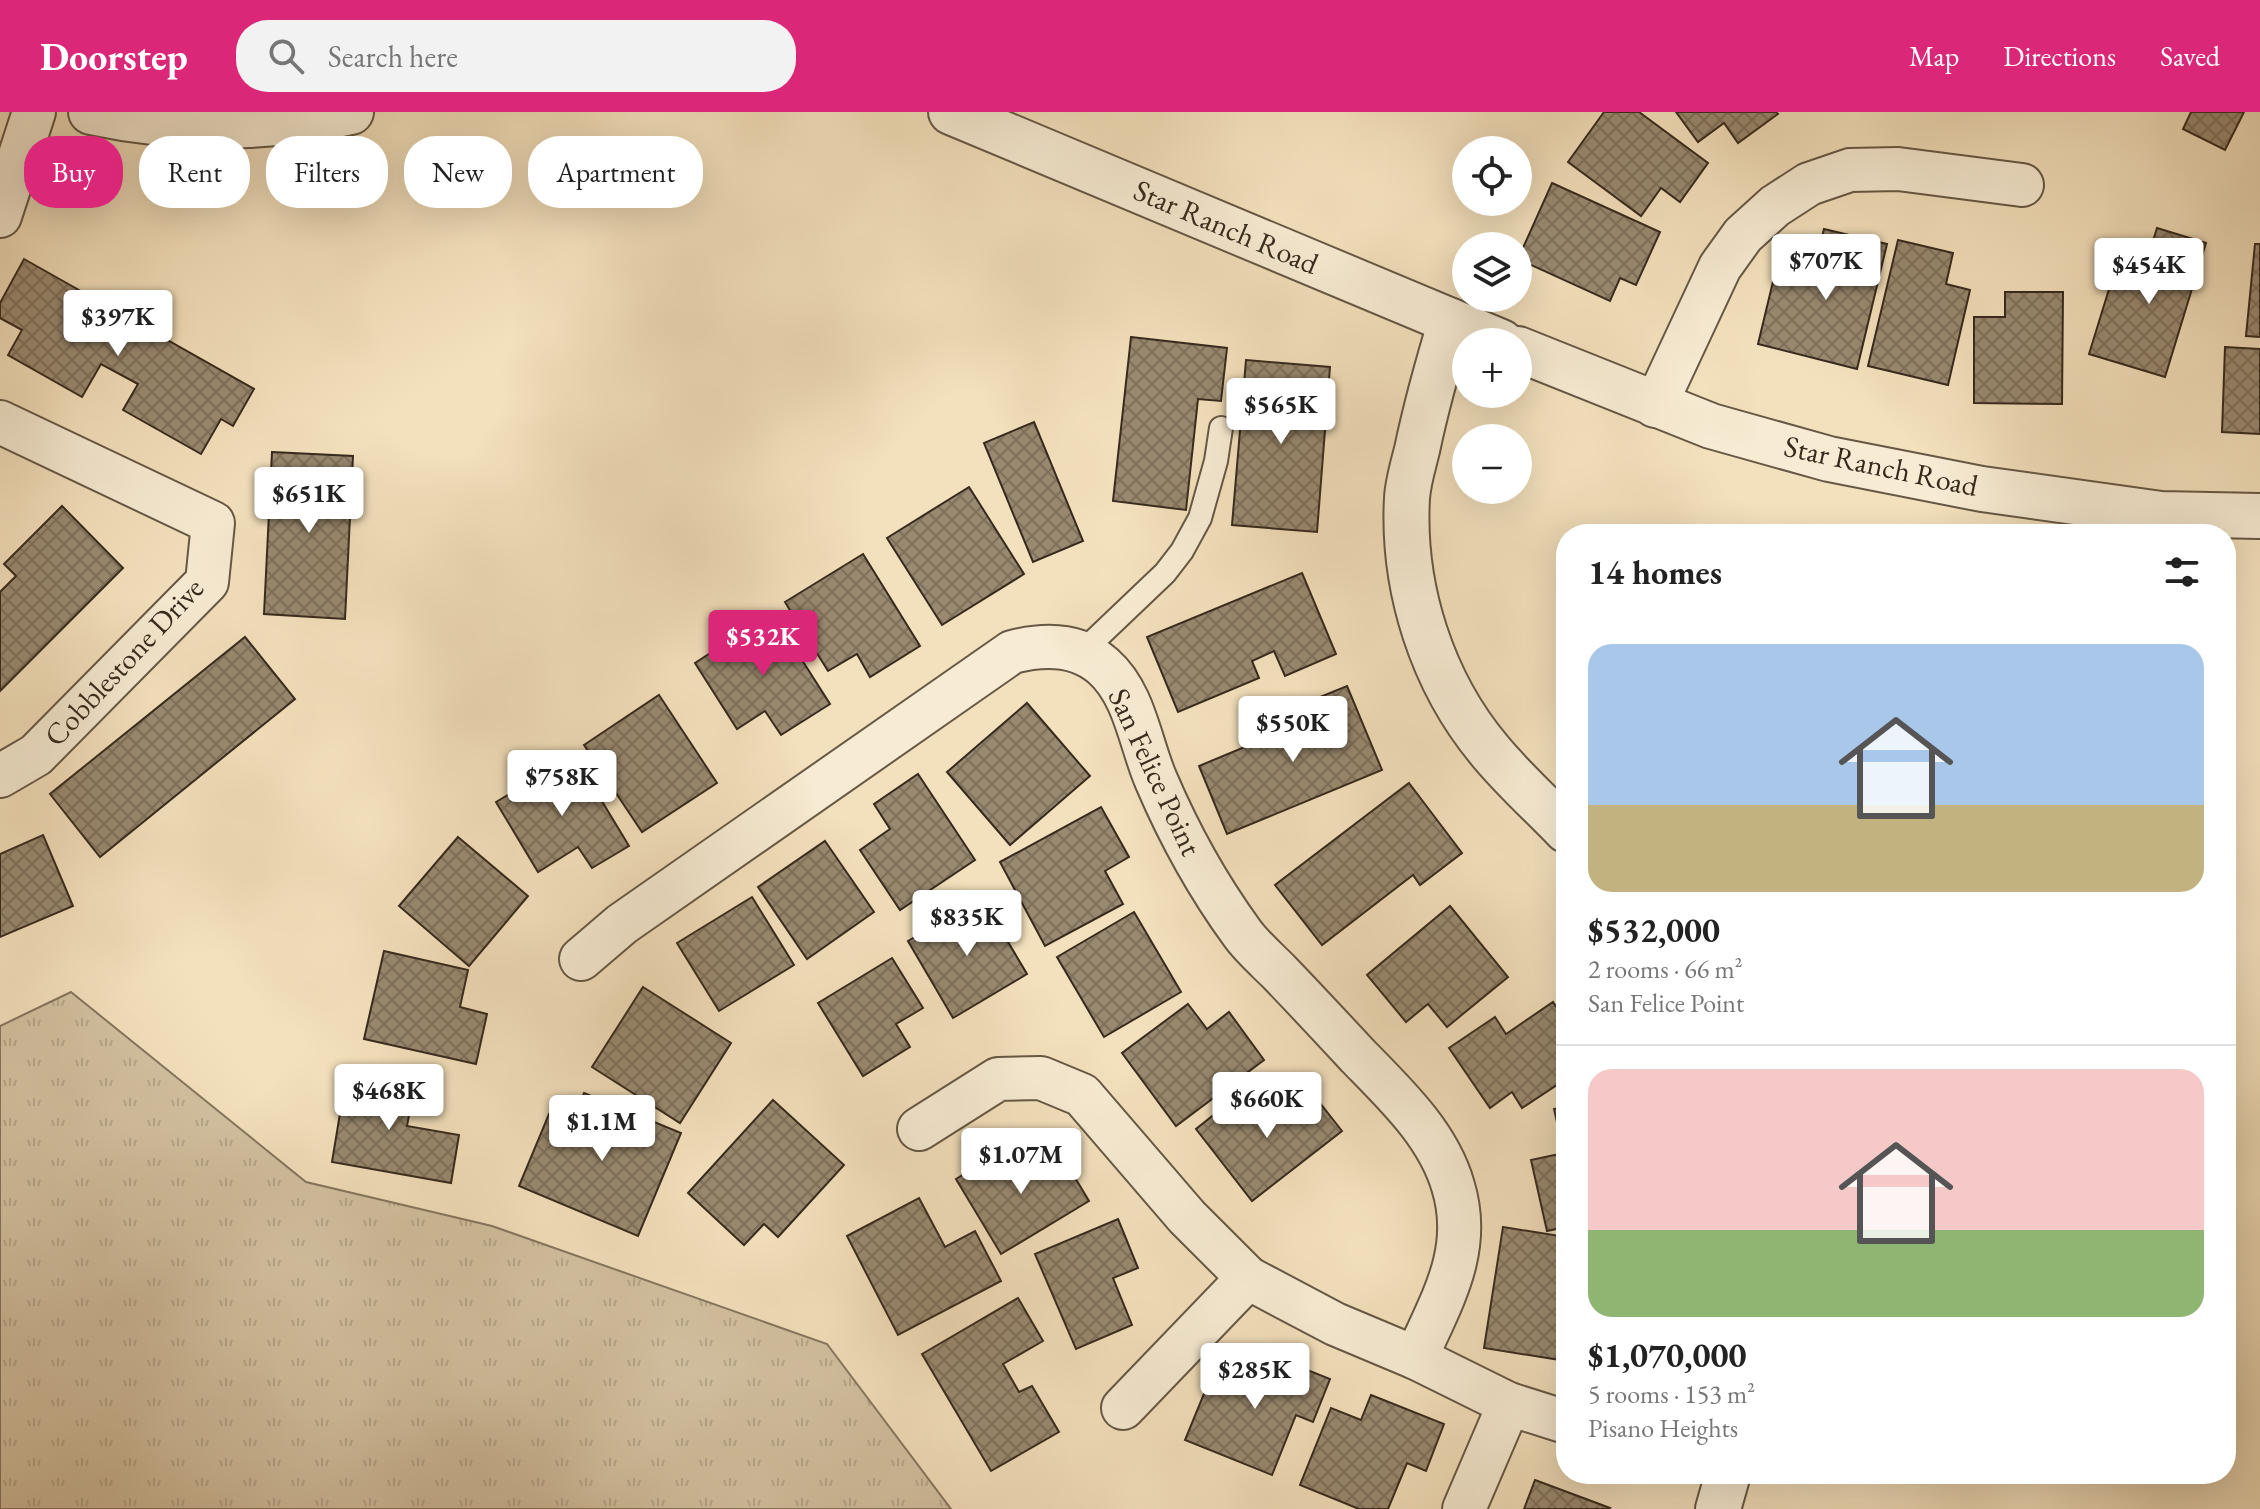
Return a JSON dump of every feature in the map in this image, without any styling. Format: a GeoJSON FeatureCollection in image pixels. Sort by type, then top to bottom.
{"type":"FeatureCollection","features":[{"type":"Feature","properties":{"kind":"street"},"geometry":{"type":"LineString","coordinates":[[0,216],[34,112]]}},
{"type":"Feature","properties":{"kind":"street"},"geometry":{"type":"LineString","coordinates":[[91,112],[139,122],[215,127],[283,122],[351,112]]}},
{"type":"Feature","properties":{"kind":"street","name":"Star Ranch Road"},"geometry":{"type":"LineString","coordinates":[[951,112],[1468,328]]}},
{"type":"Feature","properties":{"kind":"street"},"geometry":{"type":"LineString","coordinates":[[1655,406],[1728,256],[1743,235],[1775,206],[1809,184],[1850,170],[1898,169],[2022,185]]}},
{"type":"Feature","properties":{"kind":"street"},"geometry":{"type":"LineString","coordinates":[[1451,321],[1428,398],[1407,496],[1408,550],[1416,606],[1430,650],[1464,716],[1490,752],[1556,820]]}},
{"type":"Feature","properties":{"kind":"street","name":"Star Ranch Road"},"geometry":{"type":"LineString","coordinates":[[1532,355],[1711,426],[1829,459],[1982,489],[2161,514],[2260,516]]}},
{"type":"Feature","properties":{"kind":"street","name":"Cobblestone Drive"},"geometry":{"type":"LineString","coordinates":[[0,422],[213,523],[207,582],[36,755],[0,776]]}},
{"type":"Feature","properties":{"kind":"street","name":"San Felice Point"},"geometry":{"type":"LineString","coordinates":[[581,959],[622,924],[1012,652],[1035,646],[1061,647],[1081,653],[1103,666],[1131,709],[1155,777],[1190,854],[1244,935],[1408,1107],[1442,1158],[1454,1187],[1461,1241],[1455,1268],[1416,1358]]}},
{"type":"Feature","properties":{"kind":"street"},"geometry":{"type":"LineString","coordinates":[[919,1129],[998,1079],[1041,1078],[1082,1095],[1187,1217],[1248,1278],[1335,1324],[1416,1358],[1509,1404],[1556,1419]]}},
{"type":"Feature","properties":{"kind":"street"},"geometry":{"type":"LineString","coordinates":[[1123,1408],[1248,1278]]}},
{"type":"Feature","properties":{"kind":"street"},"geometry":{"type":"LineString","coordinates":[[1464,1509],[1509,1404]]}},
{"type":"Feature","properties":{"kind":"lane"},"geometry":{"type":"LineString","coordinates":[[1081,653],[1165,573],[1182,551],[1200,518],[1216,461],[1221,428]]}},
{"type":"Feature","properties":{"kind":"green space"},"geometry":{"type":"Polygon","coordinates":[[[71,992],[306,1182],[492,1226],[827,1344],[951,1509],[0,1509],[0,1026],[71,992]]]}},
{"type":"Feature","properties":{"kind":"building"},"geometry":{"type":"Polygon","coordinates":[[[1604,112],[1639,112],[1708,163],[1680,202],[1661,188],[1641,216],[1568,162],[1604,112]]]}},
{"type":"Feature","properties":{"kind":"building"},"geometry":{"type":"Polygon","coordinates":[[[1676,112],[1778,114],[1738,143],[1724,123],[1698,142],[1676,112]]]}},
{"type":"Feature","properties":{"kind":"building"},"geometry":{"type":"Polygon","coordinates":[[[2191,112],[2244,112],[2225,150],[2183,129],[2191,112]]]}},
{"type":"Feature","properties":{"kind":"building"},"geometry":{"type":"Polygon","coordinates":[[[1552,183],[1660,232],[1636,285],[1620,278],[1610,301],[1532,265],[1530,232],[1552,183]]]}},
{"type":"Feature","properties":{"kind":"building"},"geometry":{"type":"Polygon","coordinates":[[[2157,228],[2206,243],[2165,377],[2089,354],[2114,273],[2141,280],[2157,228]]]}},
{"type":"Feature","properties":{"kind":"building"},"geometry":{"type":"Polygon","coordinates":[[[1824,229],[1887,244],[1857,369],[1758,344],[1777,265],[1813,274],[1824,229]]]}},
{"type":"Feature","properties":{"kind":"building"},"geometry":{"type":"Polygon","coordinates":[[[1898,240],[1953,253],[1946,284],[1970,290],[1948,385],[1868,366],[1898,240]]]}},
{"type":"Feature","properties":{"kind":"building"},"geometry":{"type":"Polygon","coordinates":[[[2255,244],[2260,244],[2260,337],[2246,336],[2255,244]]]}},
{"type":"Feature","properties":{"kind":"building"},"geometry":{"type":"Polygon","coordinates":[[[24,259],[254,389],[233,426],[221,419],[201,454],[123,410],[138,384],[101,364],[82,397],[8,355],[22,330],[0,318],[0,303],[24,259]]]}},
{"type":"Feature","properties":{"kind":"building"},"geometry":{"type":"Polygon","coordinates":[[[2005,292],[2063,292],[2062,404],[1974,403],[1974,317],[2005,317],[2005,292]]]}},
{"type":"Feature","properties":{"kind":"building"},"geometry":{"type":"Polygon","coordinates":[[[1131,337],[1227,348],[1221,401],[1198,399],[1186,510],[1113,501],[1131,337]]]}},
{"type":"Feature","properties":{"kind":"building"},"geometry":{"type":"Polygon","coordinates":[[[2225,347],[2260,349],[2260,434],[2222,432],[2225,347]]]}},
{"type":"Feature","properties":{"kind":"building"},"geometry":{"type":"Polygon","coordinates":[[[1246,360],[1330,367],[1317,532],[1232,525],[1246,360]]]}},
{"type":"Feature","properties":{"kind":"building"},"geometry":{"type":"Polygon","coordinates":[[[1034,422],[1083,541],[1033,562],[984,443],[1034,422]]]}},
{"type":"Feature","properties":{"kind":"building"},"geometry":{"type":"Polygon","coordinates":[[[272,452],[353,456],[345,619],[264,614],[272,452]]]}},
{"type":"Feature","properties":{"kind":"building"},"geometry":{"type":"Polygon","coordinates":[[[969,487],[1024,574],[942,625],[887,538],[969,487]]]}},
{"type":"Feature","properties":{"kind":"building"},"geometry":{"type":"Polygon","coordinates":[[[62,506],[123,568],[0,691],[0,592],[16,576],[4,564],[62,506]]]}},
{"type":"Feature","properties":{"kind":"building"},"geometry":{"type":"Polygon","coordinates":[[[863,554],[920,646],[870,677],[857,654],[828,671],[785,602],[863,554]]]}},
{"type":"Feature","properties":{"kind":"building"},"geometry":{"type":"Polygon","coordinates":[[[1302,573],[1336,654],[1285,676],[1274,651],[1252,661],[1259,678],[1178,712],[1147,637],[1302,573]]]}},
{"type":"Feature","properties":{"kind":"building"},"geometry":{"type":"Polygon","coordinates":[[[772,613],[830,704],[781,735],[765,711],[737,729],[695,663],[772,613]]]}},
{"type":"Feature","properties":{"kind":"building"},"geometry":{"type":"Polygon","coordinates":[[[245,637],[295,699],[100,857],[50,794],[245,637]]]}},
{"type":"Feature","properties":{"kind":"building"},"geometry":{"type":"Polygon","coordinates":[[[1347,686],[1382,770],[1227,834],[1199,766],[1305,722],[1298,706],[1347,686]]]}},
{"type":"Feature","properties":{"kind":"building"},"geometry":{"type":"Polygon","coordinates":[[[659,695],[717,783],[642,832],[584,745],[659,695]]]}},
{"type":"Feature","properties":{"kind":"building"},"geometry":{"type":"Polygon","coordinates":[[[1027,703],[1090,776],[1010,845],[947,772],[1027,703]]]}},
{"type":"Feature","properties":{"kind":"building"},"geometry":{"type":"Polygon","coordinates":[[[574,755],[629,846],[592,868],[578,847],[538,872],[496,802],[574,755]]]}},
{"type":"Feature","properties":{"kind":"building"},"geometry":{"type":"Polygon","coordinates":[[[918,774],[975,860],[900,910],[860,850],[890,829],[874,804],[918,774]]]}},
{"type":"Feature","properties":{"kind":"building"},"geometry":{"type":"Polygon","coordinates":[[[1409,783],[1462,853],[1420,885],[1413,875],[1322,945],[1275,885],[1409,783]]]}},
{"type":"Feature","properties":{"kind":"building"},"geometry":{"type":"Polygon","coordinates":[[[1101,807],[1129,857],[1105,871],[1123,904],[1045,946],[1000,862],[1101,807]]]}},
{"type":"Feature","properties":{"kind":"building"},"geometry":{"type":"Polygon","coordinates":[[[43,835],[73,906],[0,937],[0,854],[43,835]]]}},
{"type":"Feature","properties":{"kind":"building"},"geometry":{"type":"Polygon","coordinates":[[[458,837],[528,896],[469,966],[399,906],[458,837]]]}},
{"type":"Feature","properties":{"kind":"building"},"geometry":{"type":"Polygon","coordinates":[[[825,841],[874,912],[807,959],[758,887],[825,841]]]}},
{"type":"Feature","properties":{"kind":"building"},"geometry":{"type":"Polygon","coordinates":[[[752,897],[794,965],[719,1011],[677,943],[752,897]]]}},
{"type":"Feature","properties":{"kind":"building"},"geometry":{"type":"Polygon","coordinates":[[[982,898],[1027,974],[953,1018],[908,941],[982,898]]]}},
{"type":"Feature","properties":{"kind":"building"},"geometry":{"type":"Polygon","coordinates":[[[1450,906],[1508,977],[1447,1027],[1428,1004],[1406,1022],[1367,975],[1450,906]]]}},
{"type":"Feature","properties":{"kind":"building"},"geometry":{"type":"Polygon","coordinates":[[[1134,912],[1181,992],[1104,1037],[1057,957],[1134,912]]]}},
{"type":"Feature","properties":{"kind":"building"},"geometry":{"type":"Polygon","coordinates":[[[384,951],[468,970],[460,1007],[487,1014],[476,1064],[364,1039],[384,951]]]}},
{"type":"Feature","properties":{"kind":"building"},"geometry":{"type":"Polygon","coordinates":[[[892,958],[923,1008],[896,1024],[910,1047],[863,1076],[818,1003],[892,958]]]}},
{"type":"Feature","properties":{"kind":"building"},"geometry":{"type":"Polygon","coordinates":[[[643,987],[731,1043],[680,1123],[592,1067],[643,987]]]}},
{"type":"Feature","properties":{"kind":"building"},"geometry":{"type":"Polygon","coordinates":[[[1553,1002],[1556,1006],[1556,1086],[1522,1108],[1512,1092],[1490,1108],[1449,1048],[1495,1017],[1506,1034],[1553,1002]]]}},
{"type":"Feature","properties":{"kind":"building"},"geometry":{"type":"Polygon","coordinates":[[[1188,1004],[1207,1029],[1229,1012],[1264,1060],[1176,1126],[1122,1053],[1188,1004]]]}},
{"type":"Feature","properties":{"kind":"building"},"geometry":{"type":"Polygon","coordinates":[[[347,1071],[415,1083],[407,1126],[459,1135],[451,1183],[332,1162],[347,1071]]]}},
{"type":"Feature","properties":{"kind":"building"},"geometry":{"type":"Polygon","coordinates":[[[1309,1089],[1342,1131],[1252,1201],[1196,1129],[1240,1094],[1264,1124],[1309,1089]]]}},
{"type":"Feature","properties":{"kind":"building"},"geometry":{"type":"Polygon","coordinates":[[[584,1093],[681,1133],[638,1236],[519,1186],[549,1114],[571,1123],[584,1093]]]}},
{"type":"Feature","properties":{"kind":"building"},"geometry":{"type":"Polygon","coordinates":[[[773,1100],[844,1165],[778,1237],[764,1224],[744,1245],[688,1193],[773,1100]]]}},
{"type":"Feature","properties":{"kind":"building"},"geometry":{"type":"Polygon","coordinates":[[[1008,1147],[1023,1172],[1059,1151],[1089,1201],[1001,1254],[956,1179],[1008,1147]]]}},
{"type":"Feature","properties":{"kind":"building"},"geometry":{"type":"Polygon","coordinates":[[[1556,1155],[1556,1229],[1547,1231],[1531,1160],[1556,1155]]]}},
{"type":"Feature","properties":{"kind":"building"},"geometry":{"type":"Polygon","coordinates":[[[919,1198],[945,1247],[975,1231],[1001,1281],[898,1335],[847,1236],[919,1198]]]}},
{"type":"Feature","properties":{"kind":"building"},"geometry":{"type":"Polygon","coordinates":[[[1118,1219],[1138,1268],[1113,1278],[1132,1325],[1076,1349],[1035,1254],[1118,1219]]]}},
{"type":"Feature","properties":{"kind":"building"},"geometry":{"type":"Polygon","coordinates":[[[1503,1227],[1556,1235],[1556,1359],[1484,1348],[1503,1227]]]}},
{"type":"Feature","properties":{"kind":"building"},"geometry":{"type":"Polygon","coordinates":[[[1018,1298],[1043,1341],[1003,1364],[1019,1392],[1032,1386],[1059,1432],[991,1471],[922,1354],[1018,1298]]]}},
{"type":"Feature","properties":{"kind":"building"},"geometry":{"type":"Polygon","coordinates":[[[1265,1353],[1330,1379],[1313,1422],[1296,1415],[1272,1475],[1185,1440],[1217,1362],[1255,1377],[1265,1353]]]}},
{"type":"Feature","properties":{"kind":"building"},"geometry":{"type":"Polygon","coordinates":[[[1371,1395],[1444,1424],[1426,1471],[1407,1463],[1388,1509],[1359,1509],[1300,1485],[1331,1408],[1361,1420],[1371,1395]]]}},
{"type":"Feature","properties":{"kind":"building"},"geometry":{"type":"Polygon","coordinates":[[[1535,1480],[1610,1508],[1524,1509],[1535,1480]]]}}]}
